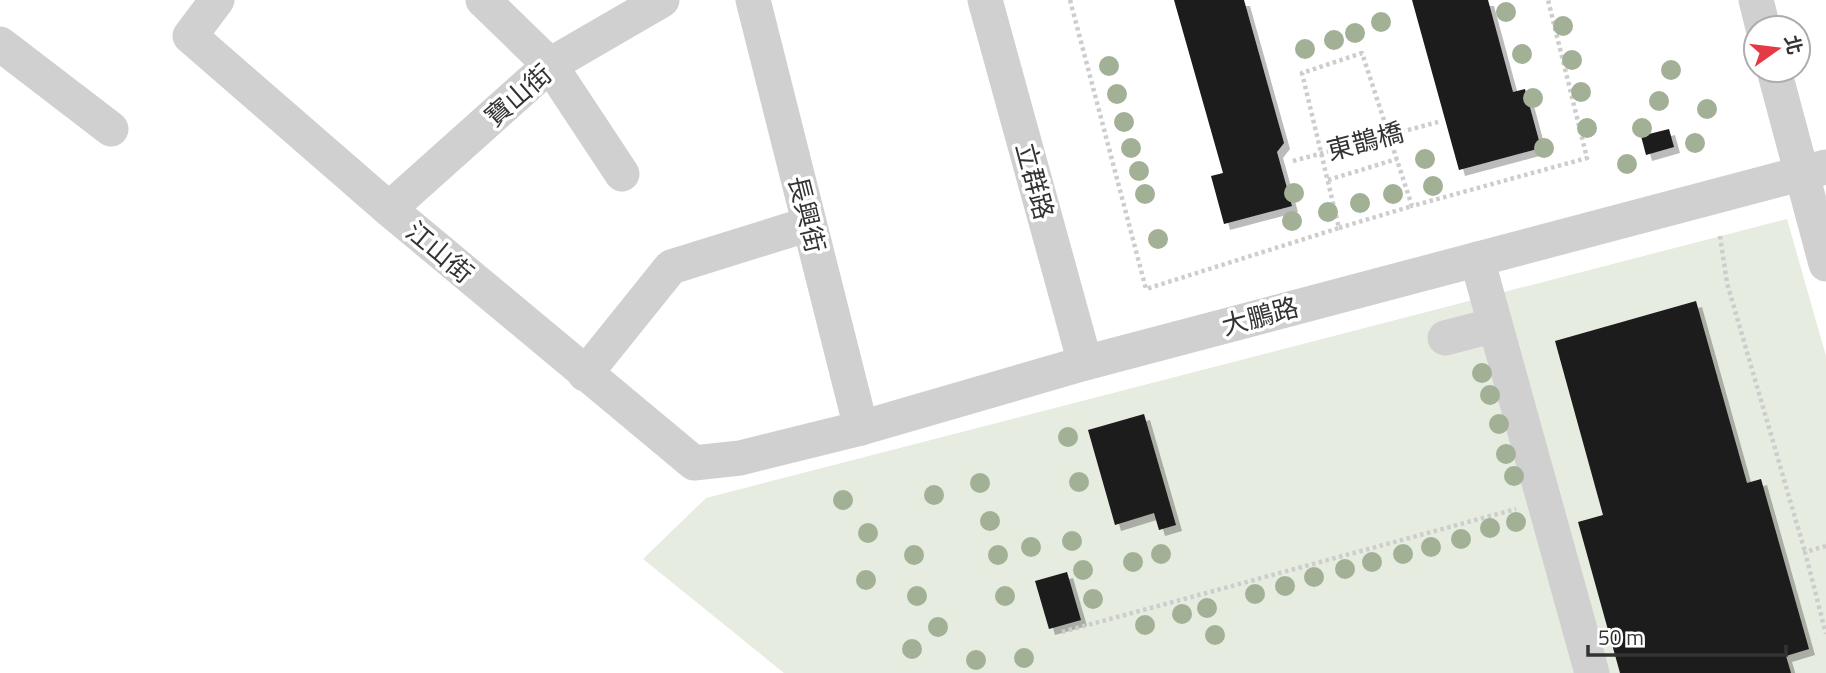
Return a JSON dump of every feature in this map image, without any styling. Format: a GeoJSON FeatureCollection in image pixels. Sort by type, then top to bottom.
{"type":"FeatureCollection","features":[{"type":"Feature","properties":{"kind":"street","name":"江山街"},"geometry":{"type":"LineString","coordinates":[[218,0],[190,36],[389,209],[694,463]]}},
{"type":"Feature","properties":{"kind":"street"},"geometry":{"type":"LineString","coordinates":[[483,0],[550,65],[622,174]]}},
{"type":"Feature","properties":{"kind":"street","name":"寶山街"},"geometry":{"type":"LineString","coordinates":[[389,209],[550,65],[662,0]]}},
{"type":"Feature","properties":{"kind":"street","name":"長興街"},"geometry":{"type":"LineString","coordinates":[[753,0],[861,428]]}},
{"type":"Feature","properties":{"kind":"street","name":"立群路"},"geometry":{"type":"LineString","coordinates":[[985,0],[1084,363]]}},
{"type":"Feature","properties":{"kind":"street"},"geometry":{"type":"LineString","coordinates":[[0,44],[111,129]]}},
{"type":"Feature","properties":{"kind":"street"},"geometry":{"type":"LineString","coordinates":[[1779,84],[1813,170],[1826,264]]}},
{"type":"Feature","properties":{"kind":"street","name":"大鵬路"},"geometry":{"type":"LineString","coordinates":[[694,463],[740,458],[861,428],[1084,363],[1813,170]]}},
{"type":"Feature","properties":{"kind":"street"},"geometry":{"type":"LineString","coordinates":[[584,374],[671,267],[809,224]]}},
{"type":"Feature","properties":{"kind":"street"},"geometry":{"type":"LineString","coordinates":[[1477,259],[1591,673]]}},
{"type":"Feature","properties":{"kind":"street"},"geometry":{"type":"LineString","coordinates":[[1445,338],[1495,325]]}},
{"type":"Feature","properties":{"kind":"path"},"geometry":{"type":"LineString","coordinates":[[1070,0],[1146,289],[1412,206],[1587,158],[1548,0]]}},
{"type":"Feature","properties":{"kind":"path"},"geometry":{"type":"LineString","coordinates":[[1339,228],[1302,73],[1362,53],[1412,206]]}},
{"type":"Feature","properties":{"kind":"path","name":"東鵲橋"},"geometry":{"type":"LineString","coordinates":[[1293,161],[1438,122]]}},
{"type":"Feature","properties":{"kind":"path"},"geometry":{"type":"LineString","coordinates":[[1328,180],[1397,159]]}},
{"type":"Feature","properties":{"kind":"path"},"geometry":{"type":"LineString","coordinates":[[1720,236],[1727,283],[1826,634]]}},
{"type":"Feature","properties":{"kind":"path"},"geometry":{"type":"LineString","coordinates":[[1062,632],[1544,501]]}},
{"type":"Feature","properties":{"kind":"path"},"geometry":{"type":"LineString","coordinates":[[1805,552],[1826,546]]}},
{"type":"Feature","properties":{"kind":"shaded area"},"geometry":{"type":"Polygon","coordinates":[[[1787,219],[1826,356],[1826,673],[784,673],[643,559],[706,498],[1787,219]]]}},
{"type":"Feature","properties":{"kind":"building"},"geometry":{"type":"Polygon","coordinates":[[[1174,0],[1244,0],[1284,143],[1277,152],[1292,206],[1224,224],[1211,176],[1223,173],[1174,0]]]}},
{"type":"Feature","properties":{"kind":"building"},"geometry":{"type":"Polygon","coordinates":[[[1412,0],[1488,0],[1513,92],[1525,89],[1541,148],[1459,170],[1412,0]]]}},
{"type":"Feature","properties":{"kind":"building"},"geometry":{"type":"Polygon","coordinates":[[[1669,129],[1674,147],[1646,155],[1641,136],[1669,129]]]}},
{"type":"Feature","properties":{"kind":"building"},"geometry":{"type":"Polygon","coordinates":[[[1696,301],[1747,483],[1761,479],[1809,649],[1786,656],[1791,673],[1620,673],[1578,522],[1603,515],[1555,341],[1696,301]]]}},
{"type":"Feature","properties":{"kind":"building"},"geometry":{"type":"Polygon","coordinates":[[[1144,414],[1176,525],[1159,530],[1154,513],[1115,525],[1088,430],[1144,414]]]}},
{"type":"Feature","properties":{"kind":"building"},"geometry":{"type":"Polygon","coordinates":[[[1067,572],[1081,620],[1049,629],[1035,581],[1067,572]]]}}]}
